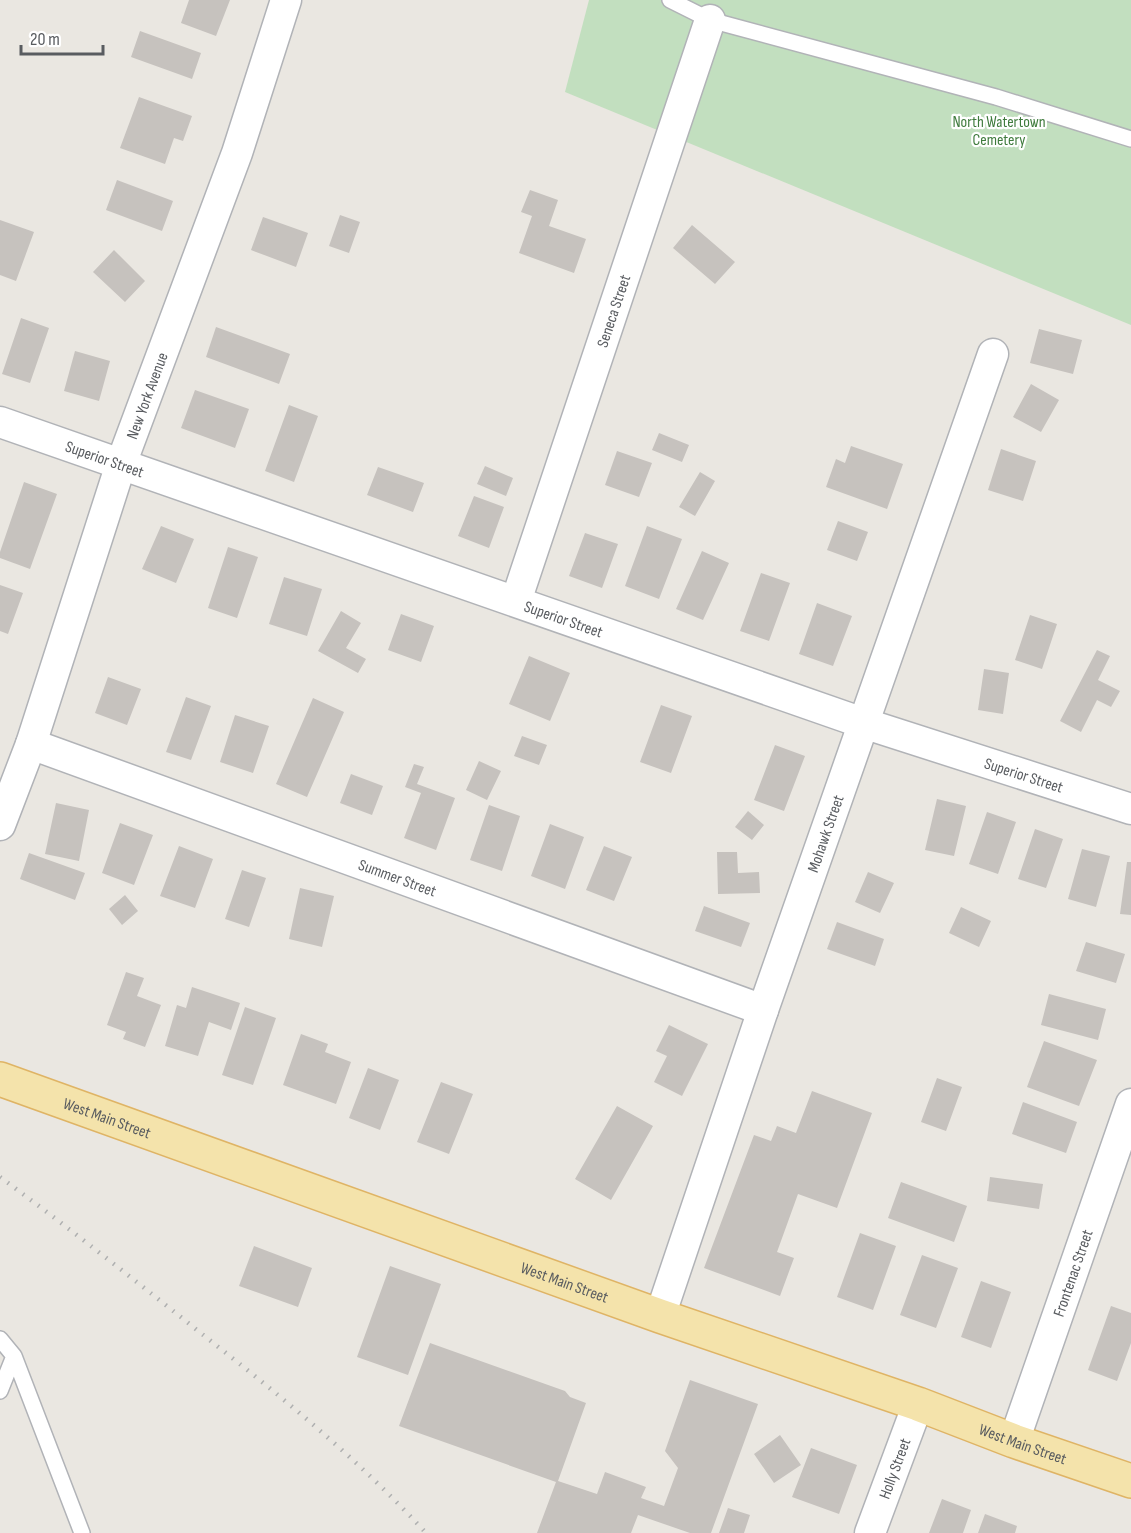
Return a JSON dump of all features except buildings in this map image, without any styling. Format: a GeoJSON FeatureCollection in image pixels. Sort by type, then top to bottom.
{"type":"FeatureCollection","features":[{"type":"Feature","properties":{"kind":"main road","name":"West Main Street"},"geometry":{"type":"LineString","coordinates":[[0,1079],[660,1316],[918,1404],[1014,1441],[1131,1481]]}},
{"type":"Feature","properties":{"kind":"street","name":"New York Avenue"},"geometry":{"type":"LineString","coordinates":[[0,825],[31,744],[121,464],[237,153],[286,0]]}},
{"type":"Feature","properties":{"kind":"street","name":"Seneca Street"},"geometry":{"type":"LineString","coordinates":[[516,601],[710,20]]}},
{"type":"Feature","properties":{"kind":"street","name":"Mohawk Street"},"geometry":{"type":"LineString","coordinates":[[660,1316],[763,1010],[993,354]]}},
{"type":"Feature","properties":{"kind":"street","name":"Superior Street"},"geometry":{"type":"LineString","coordinates":[[0,422],[863,723],[1131,808]]}},
{"type":"Feature","properties":{"kind":"street","name":"Summer Street"},"geometry":{"type":"LineString","coordinates":[[31,744],[763,1010]]}},
{"type":"Feature","properties":{"kind":"street","name":"Frontenac Street"},"geometry":{"type":"LineString","coordinates":[[1014,1441],[1131,1104]]}},
{"type":"Feature","properties":{"kind":"street","name":"Holly Street"},"geometry":{"type":"LineString","coordinates":[[870,1533],[918,1404]]}},
{"type":"Feature","properties":{"kind":"lane"},"geometry":{"type":"LineString","coordinates":[[670,0],[710,20],[996,97],[1131,139]]}},
{"type":"Feature","properties":{"kind":"lane"},"geometry":{"type":"LineString","coordinates":[[0,1339],[14,1356],[82,1533]]}},
{"type":"Feature","properties":{"kind":"lane"},"geometry":{"type":"LineString","coordinates":[[0,1391],[14,1356]]}},
{"type":"Feature","properties":{"kind":"green space","name":"North Watertown Cemetery"},"geometry":{"type":"Polygon","coordinates":[[[589,0],[1131,0],[1131,325],[565,92],[589,0]]]}},
{"type":"Feature","properties":{"kind":"railway"},"geometry":{"type":"LineString","coordinates":[[0,1177],[107,1258],[296,1410],[350,1457],[426,1533]]}}]}
